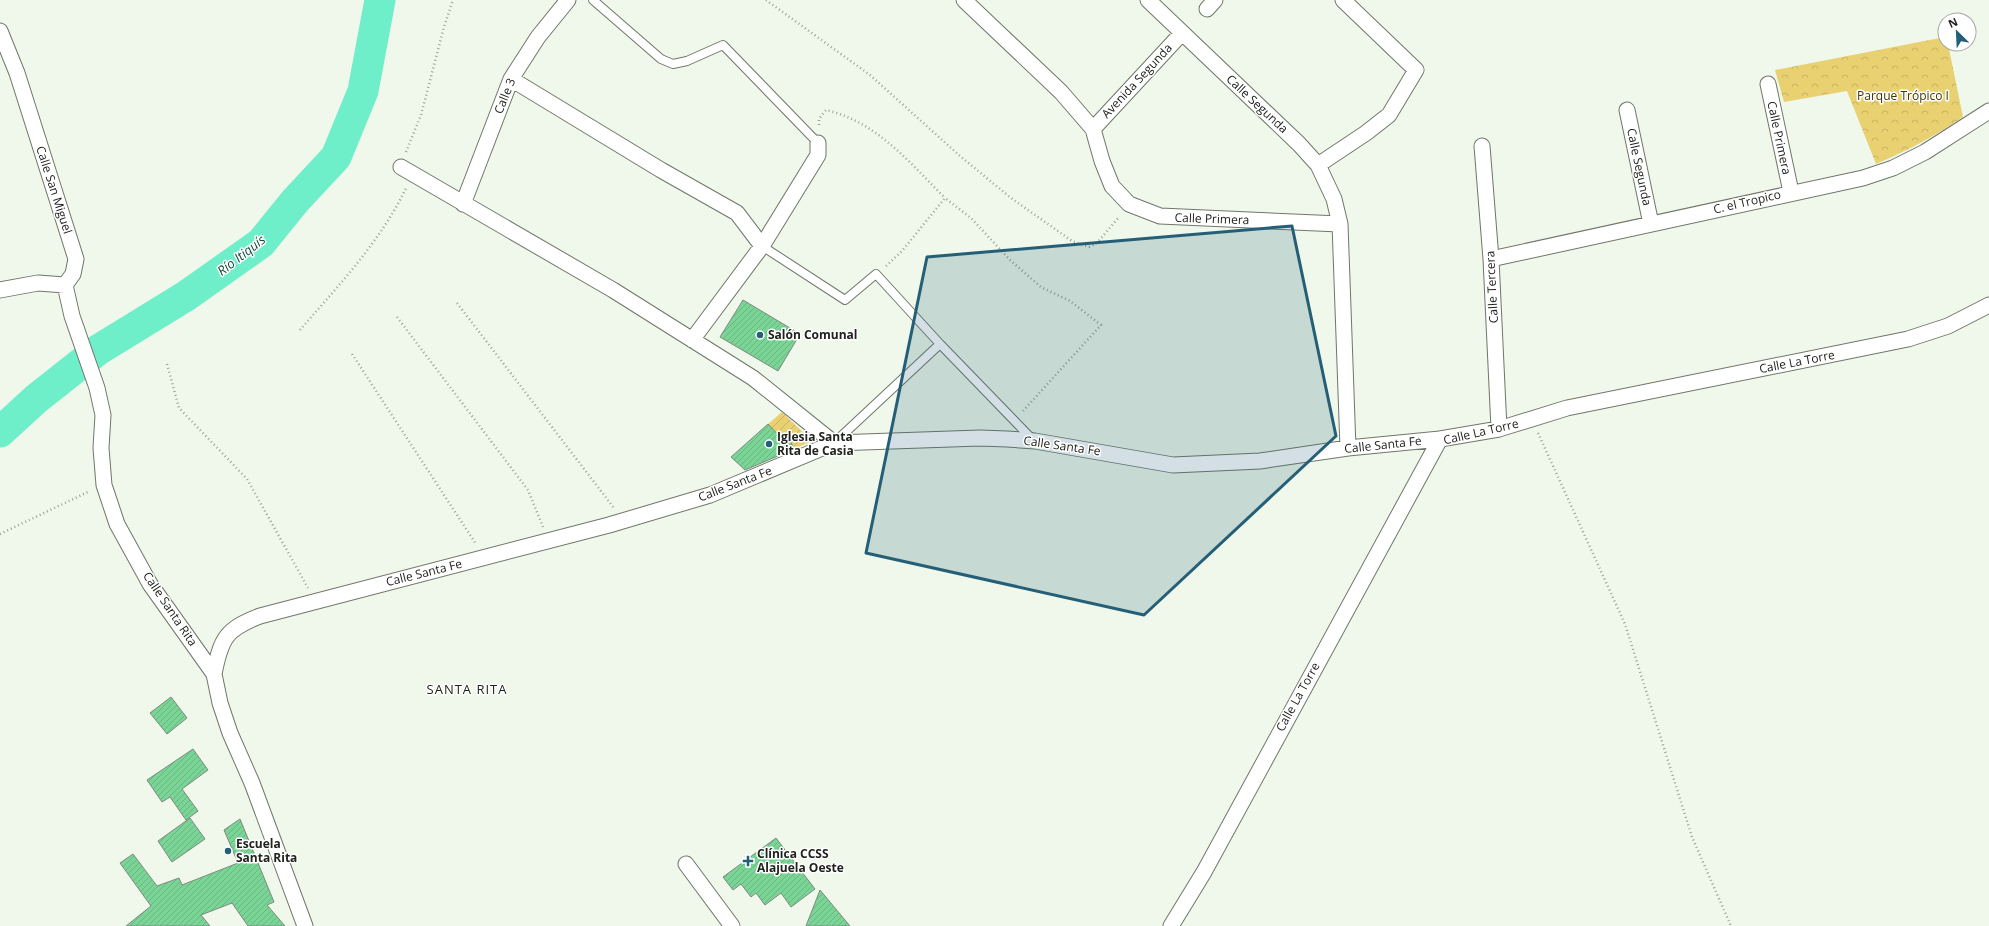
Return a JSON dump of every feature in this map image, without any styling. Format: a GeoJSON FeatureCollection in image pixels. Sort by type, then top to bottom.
{"type":"FeatureCollection","features":[{"type":"Feature","properties":{"kind":"street","name":"Calle 3"},"geometry":{"type":"LineString","coordinates":[[463,204],[511,79],[538,37],[568,0]]}},
{"type":"Feature","properties":{"kind":"street","name":"Calle Primera"},"geometry":{"type":"LineString","coordinates":[[964,0],[1061,92],[1093,128],[1102,161],[1112,186],[1129,204],[1160,216],[1340,224]]}},
{"type":"Feature","properties":{"kind":"street","name":"Calle Segunda"},"geometry":{"type":"LineString","coordinates":[[1148,0],[1299,144],[1318,164],[1334,198],[1340,224]]}},
{"type":"Feature","properties":{"kind":"street"},"geometry":{"type":"LineString","coordinates":[[1318,164],[1366,134],[1389,115],[1416,70],[1343,0]]}},
{"type":"Feature","properties":{"kind":"street","name":"Calle San Miguel"},"geometry":{"type":"LineString","coordinates":[[0,31],[17,73],[76,259],[73,274],[66,285]]}},
{"type":"Feature","properties":{"kind":"street","name":"Avenida Segunda"},"geometry":{"type":"LineString","coordinates":[[1093,128],[1182,33]]}},
{"type":"Feature","properties":{"kind":"street"},"geometry":{"type":"LineString","coordinates":[[511,79],[661,170],[737,213],[762,246]]}},
{"type":"Feature","properties":{"kind":"street","name":"Calle Primera"},"geometry":{"type":"LineString","coordinates":[[1768,84],[1791,192]]}},
{"type":"Feature","properties":{"kind":"street","name":"Calle Segunda"},"geometry":{"type":"LineString","coordinates":[[1627,110],[1651,224]]}},
{"type":"Feature","properties":{"kind":"street","name":"C. el Tropico"},"geometry":{"type":"LineString","coordinates":[[1491,259],[1791,192],[1863,178],[1893,168],[1925,152],[1989,111]]}},
{"type":"Feature","properties":{"kind":"street"},"geometry":{"type":"LineString","coordinates":[[692,340],[762,246],[818,154],[818,142]]}},
{"type":"Feature","properties":{"kind":"street","name":"Calle Tercera"},"geometry":{"type":"LineString","coordinates":[[1482,146],[1491,259],[1499,429]]}},
{"type":"Feature","properties":{"kind":"street"},"geometry":{"type":"LineString","coordinates":[[406,171],[613,290],[753,378],[834,443]]}},
{"type":"Feature","properties":{"kind":"street"},"geometry":{"type":"LineString","coordinates":[[1340,224],[1348,448]]}},
{"type":"Feature","properties":{"kind":"street"},"geometry":{"type":"LineString","coordinates":[[0,290],[38,283],[66,285]]}},
{"type":"Feature","properties":{"kind":"street","name":"Calle Santa Rita"},"geometry":{"type":"LineString","coordinates":[[66,285],[72,316],[97,388],[103,415],[101,448],[104,485],[117,524],[150,584],[214,674],[220,703],[230,733],[252,783],[305,926]]}},
{"type":"Feature","properties":{"kind":"street","name":"Calle La Torre"},"geometry":{"type":"LineString","coordinates":[[1171,926],[1204,872],[1440,439],[1499,429],[1567,408],[1908,339],[1948,326],[1989,305]]}},
{"type":"Feature","properties":{"kind":"street","name":"Calle Santa Fe"},"geometry":{"type":"LineString","coordinates":[[214,674],[219,652],[226,637],[234,628],[260,616],[315,600],[485,558],[624,521],[710,495],[834,443],[980,438],[1035,441],[1173,465],[1260,461],[1348,448],[1440,439]]}},
{"type":"Feature","properties":{"kind":"street"},"geometry":{"type":"LineString","coordinates":[[686,864],[732,926]]}},
{"type":"Feature","properties":{"kind":"lane"},"geometry":{"type":"LineString","coordinates":[[593,0],[661,59],[673,64],[687,62],[724,45],[818,142]]}},
{"type":"Feature","properties":{"kind":"lane"},"geometry":{"type":"LineString","coordinates":[[762,246],[845,300],[876,274],[940,344],[1035,441]]}},
{"type":"Feature","properties":{"kind":"lane"},"geometry":{"type":"LineString","coordinates":[[834,443],[940,344]]}},
{"type":"Feature","properties":{"kind":"path"},"geometry":{"type":"LineString","coordinates":[[300,330],[347,275],[398,205],[444,26],[453,0]]}},
{"type":"Feature","properties":{"kind":"path"},"geometry":{"type":"LineString","coordinates":[[766,0],[870,75],[960,156],[1011,198],[1072,241],[1089,247],[1097,243],[1108,232],[1129,204]]}},
{"type":"Feature","properties":{"kind":"path"},"geometry":{"type":"LineString","coordinates":[[818,142],[819,119],[826,110],[845,115],[883,137],[945,198],[971,218],[1010,260],[1041,287],[1070,301],[1101,325],[1014,421]]}},
{"type":"Feature","properties":{"kind":"path"},"geometry":{"type":"LineString","coordinates":[[876,274],[902,252],[945,198]]}},
{"type":"Feature","properties":{"kind":"path"},"geometry":{"type":"LineString","coordinates":[[457,303],[624,521]]}},
{"type":"Feature","properties":{"kind":"path"},"geometry":{"type":"LineString","coordinates":[[397,317],[528,490],[549,540]]}},
{"type":"Feature","properties":{"kind":"path"},"geometry":{"type":"LineString","coordinates":[[352,354],[485,558]]}},
{"type":"Feature","properties":{"kind":"path"},"geometry":{"type":"LineString","coordinates":[[167,364],[179,408],[247,479],[315,600]]}},
{"type":"Feature","properties":{"kind":"path"},"geometry":{"type":"LineString","coordinates":[[1532,420],[1625,624],[1692,837],[1732,926]]}},
{"type":"Feature","properties":{"kind":"path"},"geometry":{"type":"LineString","coordinates":[[0,534],[104,485]]}},
{"type":"Feature","properties":{"kind":"highlighted area"},"geometry":{"type":"Polygon","coordinates":[[[1292,226],[1336,436],[1144,615],[866,553],[927,257],[1292,226]]]}},
{"type":"Feature","properties":{"kind":"green space","name":"Parque Trópico I"},"geometry":{"type":"Polygon","coordinates":[[[1937,39],[1937,52],[1950,52],[1963,117],[1921,143],[1876,164],[1847,91],[1784,102],[1775,70],[1937,39]]]}},
{"type":"Feature","properties":{"kind":"green space"},"geometry":{"type":"Polygon","coordinates":[[[782,412],[812,441],[794,449],[788,436],[782,439],[768,424],[782,412]]]}},
{"type":"Feature","properties":{"kind":"building","name":"Salón Comunal"},"geometry":{"type":"Polygon","coordinates":[[[743,300],[800,334],[778,371],[720,337],[743,300]]]}},
{"type":"Feature","properties":{"kind":"building","name":"Iglesia Santa Rita de Casia"},"geometry":{"type":"Polygon","coordinates":[[[768,424],[782,439],[788,435],[794,449],[745,470],[731,457],[768,424]]]}},
{"type":"Feature","properties":{"kind":"building"},"geometry":{"type":"Polygon","coordinates":[[[171,697],[187,718],[167,734],[150,713],[171,697]]]}},
{"type":"Feature","properties":{"kind":"building"},"geometry":{"type":"Polygon","coordinates":[[[193,749],[208,770],[182,789],[198,811],[186,820],[170,797],[162,802],[147,780],[193,749]]]}},
{"type":"Feature","properties":{"kind":"building"},"geometry":{"type":"Polygon","coordinates":[[[190,818],[205,839],[172,862],[158,841],[190,818]]]}},
{"type":"Feature","properties":{"kind":"building","name":"Escuela Santa Rita"},"geometry":{"type":"Polygon","coordinates":[[[240,819],[274,902],[267,905],[285,926],[248,926],[232,903],[201,915],[210,926],[126,926],[151,906],[120,863],[133,854],[157,886],[179,878],[182,885],[238,863],[224,830],[240,819]]]}},
{"type":"Feature","properties":{"kind":"building"},"geometry":{"type":"Polygon","coordinates":[[[776,838],[815,889],[791,907],[781,893],[765,905],[756,893],[751,897],[741,884],[733,890],[723,877],[776,838]]]}},
{"type":"Feature","properties":{"kind":"building"},"geometry":{"type":"Polygon","coordinates":[[[820,890],[850,926],[806,926],[820,890]]]}},
{"type":"Feature","properties":{"kind":"waterway","name":"Río Itiquís"},"geometry":{"type":"LineString","coordinates":[[0,432],[36,399],[98,350],[186,296],[261,243],[295,201],[336,157],[363,91],[380,0]]}},
{"type":"Feature","properties":{"kind":"place","name":"Salón Comunal"},"geometry":{"type":"Point","coordinates":[760,335]}},
{"type":"Feature","properties":{"kind":"place","name":"Iglesia Santa Rita de Casia"},"geometry":{"type":"Point","coordinates":[769,444]}},
{"type":"Feature","properties":{"kind":"place","name":"Escuela Santa Rita"},"geometry":{"type":"Point","coordinates":[228,851]}},
{"type":"Feature","properties":{"kind":"place","name":"Clínica CCSS Alajuela Oeste"},"geometry":{"type":"Point","coordinates":[748,861]}},
{"type":"Feature","properties":{"kind":"district","name":"SANTA RITA"},"geometry":{"type":"Point","coordinates":[467,689]}}]}
